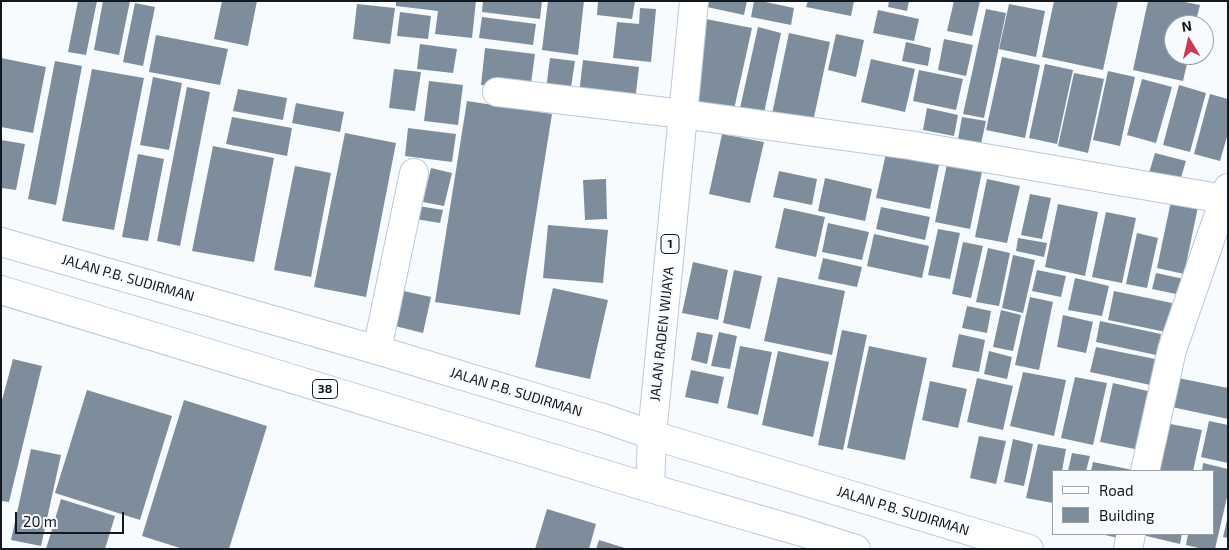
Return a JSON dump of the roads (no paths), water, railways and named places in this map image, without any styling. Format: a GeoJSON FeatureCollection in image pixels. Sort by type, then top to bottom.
{"type":"FeatureCollection","features":[{"type":"Feature","properties":{"kind":"main road","name":"JALAN RADEN WIJAYA"},"geometry":{"type":"LineString","coordinates":[[650,488],[652,435],[694,1]]}},
{"type":"Feature","properties":{"kind":"main road"},"geometry":{"type":"LineString","coordinates":[[497,92],[683,114],[909,145],[1226,193],[1172,350],[1145,470]]}},
{"type":"Feature","properties":{"kind":"main road"},"geometry":{"type":"LineString","coordinates":[[377,350],[414,173]]}},
{"type":"Feature","properties":{"kind":"main road","name":"JALAN P.B. SUDIRMAN"},"geometry":{"type":"LineString","coordinates":[[1,242],[377,350],[1029,549]]}},
{"type":"Feature","properties":{"kind":"main road","name":"38"},"geometry":{"type":"LineString","coordinates":[[1,290],[650,488]]}},
{"type":"Feature","properties":{"kind":"main road"},"geometry":{"type":"LineString","coordinates":[[650,488],[800,540],[856,549]]}},
{"type":"Feature","properties":{"kind":"main road"},"geometry":{"type":"LineString","coordinates":[[1128,549],[1131,535]]}}]}
